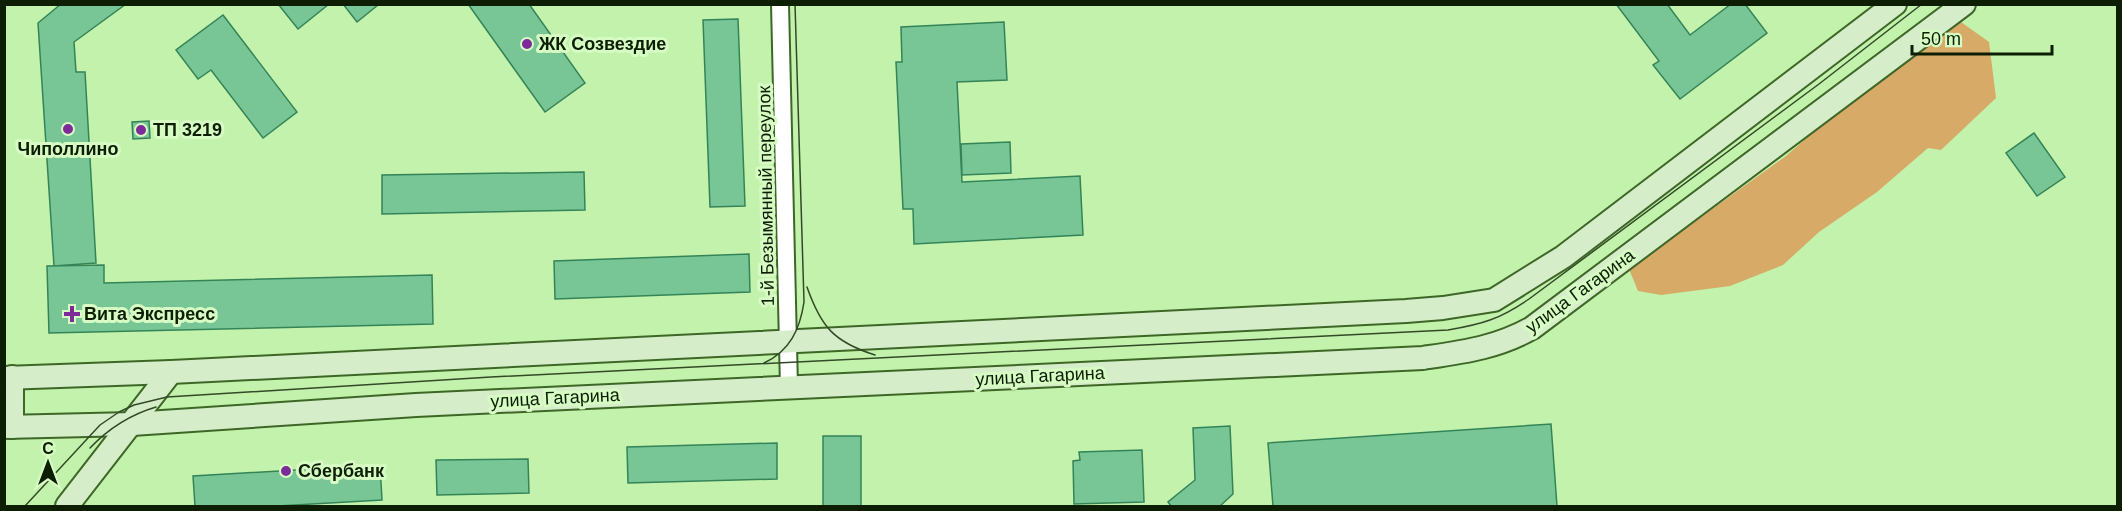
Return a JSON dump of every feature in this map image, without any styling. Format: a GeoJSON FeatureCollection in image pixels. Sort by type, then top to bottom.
{"type":"FeatureCollection","features":[{"type":"Feature","properties":{"kind":"main road","name":"улица Гагарина"},"geometry":{"type":"LineString","coordinates":[[8,378],[171,372],[1406,311],[1494,300],[1563,257],[1895,4]]}},
{"type":"Feature","properties":{"kind":"main road","name":"улица Гагарина"},"geometry":{"type":"LineString","coordinates":[[8,427],[132,424],[416,405],[1424,358],[1485,348],[1511,339],[1532,328],[1964,4]]}},
{"type":"Feature","properties":{"kind":"main road"},"geometry":{"type":"LineString","coordinates":[[67,507],[171,372]]}},
{"type":"Feature","properties":{"kind":"main road"},"geometry":{"type":"LineString","coordinates":[[8,378],[8,427]]}},
{"type":"Feature","properties":{"kind":"street","name":"1-й Безымянный переулок"},"geometry":{"type":"LineString","coordinates":[[780,4],[789,387]]}},
{"type":"Feature","properties":{"kind":"shaded area"},"geometry":{"type":"Polygon","coordinates":[[[1961,22],[1989,42],[1996,98],[1941,150],[1928,148],[1877,192],[1819,232],[1783,265],[1730,286],[1661,295],[1638,291],[1629,269],[1786,156],[1873,80],[1961,22]]]}},
{"type":"Feature","properties":{"kind":"building"},"geometry":{"type":"Polygon","coordinates":[[[61,4],[126,4],[74,42],[76,72],[85,72],[96,263],[54,266],[38,23],[61,4]]]}},
{"type":"Feature","properties":{"kind":"building"},"geometry":{"type":"Polygon","coordinates":[[[278,4],[329,4],[298,29],[278,4]]]}},
{"type":"Feature","properties":{"kind":"building"},"geometry":{"type":"Polygon","coordinates":[[[343,4],[377,4],[378,5],[357,22],[343,4]]]}},
{"type":"Feature","properties":{"kind":"building","name":"ЖК Созвездие"},"geometry":{"type":"Polygon","coordinates":[[[468,4],[529,4],[585,83],[545,112],[468,4]]]}},
{"type":"Feature","properties":{"kind":"building"},"geometry":{"type":"Polygon","coordinates":[[[1616,4],[1667,4],[1690,35],[1731,4],[1745,4],[1767,33],[1680,99],[1653,65],[1659,61],[1616,4]]]}},
{"type":"Feature","properties":{"kind":"building"},"geometry":{"type":"Polygon","coordinates":[[[223,15],[297,112],[263,138],[211,70],[198,79],[176,50],[223,15]]]}},
{"type":"Feature","properties":{"kind":"building"},"geometry":{"type":"Polygon","coordinates":[[[738,19],[745,206],[710,207],[703,20],[738,19]]]}},
{"type":"Feature","properties":{"kind":"building"},"geometry":{"type":"Polygon","coordinates":[[[1004,22],[1007,80],[957,82],[962,182],[1080,176],[1083,235],[914,244],[913,209],[903,209],[896,62],[902,62],[901,27],[1004,22]]]}},
{"type":"Feature","properties":{"kind":"building","name":"ТП 3219"},"geometry":{"type":"Polygon","coordinates":[[[149,121],[150,138],[133,139],[132,122],[149,121]]]}},
{"type":"Feature","properties":{"kind":"building"},"geometry":{"type":"Polygon","coordinates":[[[2034,133],[2065,177],[2037,196],[2006,153],[2034,133]]]}},
{"type":"Feature","properties":{"kind":"building"},"geometry":{"type":"Polygon","coordinates":[[[1010,142],[1011,173],[962,175],[961,144],[1010,142]]]}},
{"type":"Feature","properties":{"kind":"building"},"geometry":{"type":"Polygon","coordinates":[[[584,172],[585,210],[382,214],[382,175],[584,172]]]}},
{"type":"Feature","properties":{"kind":"building"},"geometry":{"type":"Polygon","coordinates":[[[749,254],[750,292],[555,299],[554,261],[749,254]]]}},
{"type":"Feature","properties":{"kind":"building"},"geometry":{"type":"Polygon","coordinates":[[[104,265],[104,283],[432,275],[433,324],[49,333],[47,266],[104,265]]]}},
{"type":"Feature","properties":{"kind":"building"},"geometry":{"type":"Polygon","coordinates":[[[1551,424],[1557,506],[1273,506],[1268,443],[1551,424]]]}},
{"type":"Feature","properties":{"kind":"building"},"geometry":{"type":"Polygon","coordinates":[[[1230,426],[1233,494],[1220,506],[1171,506],[1168,502],[1195,480],[1193,428],[1230,426]]]}},
{"type":"Feature","properties":{"kind":"building"},"geometry":{"type":"Polygon","coordinates":[[[823,436],[861,436],[861,506],[823,506],[823,436]]]}},
{"type":"Feature","properties":{"kind":"building"},"geometry":{"type":"Polygon","coordinates":[[[777,443],[777,479],[628,483],[627,447],[777,443]]]}},
{"type":"Feature","properties":{"kind":"building"},"geometry":{"type":"Polygon","coordinates":[[[1142,450],[1144,502],[1074,504],[1073,461],[1080,460],[1079,452],[1142,450]]]}},
{"type":"Feature","properties":{"kind":"building"},"geometry":{"type":"Polygon","coordinates":[[[528,459],[529,493],[437,495],[436,460],[528,459]]]}},
{"type":"Feature","properties":{"kind":"building"},"geometry":{"type":"Polygon","coordinates":[[[380,465],[382,500],[277,506],[195,506],[193,476],[380,465]]]}},
{"type":"Feature","properties":{"kind":"tram line"},"geometry":{"type":"LineString","coordinates":[[764,363],[787,346],[800,321],[804,302],[795,4]]}},
{"type":"Feature","properties":{"kind":"tram line"},"geometry":{"type":"LineString","coordinates":[[25,506],[100,425],[134,405],[167,397],[491,377],[1448,330],[1481,323],[1500,316],[1529,299],[1819,84],[1922,4]]}},
{"type":"Feature","properties":{"kind":"tram line"},"geometry":{"type":"LineString","coordinates":[[807,287],[818,313],[831,331],[849,345],[875,355]]}},
{"type":"Feature","properties":{"kind":"tram line"},"geometry":{"type":"LineString","coordinates":[[90,448],[120,423],[156,407]]}},
{"type":"Feature","properties":{"kind":"place","name":"ЖК Созвездие"},"geometry":{"type":"Point","coordinates":[527,44]}},
{"type":"Feature","properties":{"kind":"place","name":"Чиполлино"},"geometry":{"type":"Point","coordinates":[68,129]}},
{"type":"Feature","properties":{"kind":"place","name":"ТП 3219"},"geometry":{"type":"Point","coordinates":[141,130]}},
{"type":"Feature","properties":{"kind":"place","name":"Вита Экспресс"},"geometry":{"type":"Point","coordinates":[72,314]}},
{"type":"Feature","properties":{"kind":"place","name":"Сбербанк"},"geometry":{"type":"Point","coordinates":[286,471]}}]}
